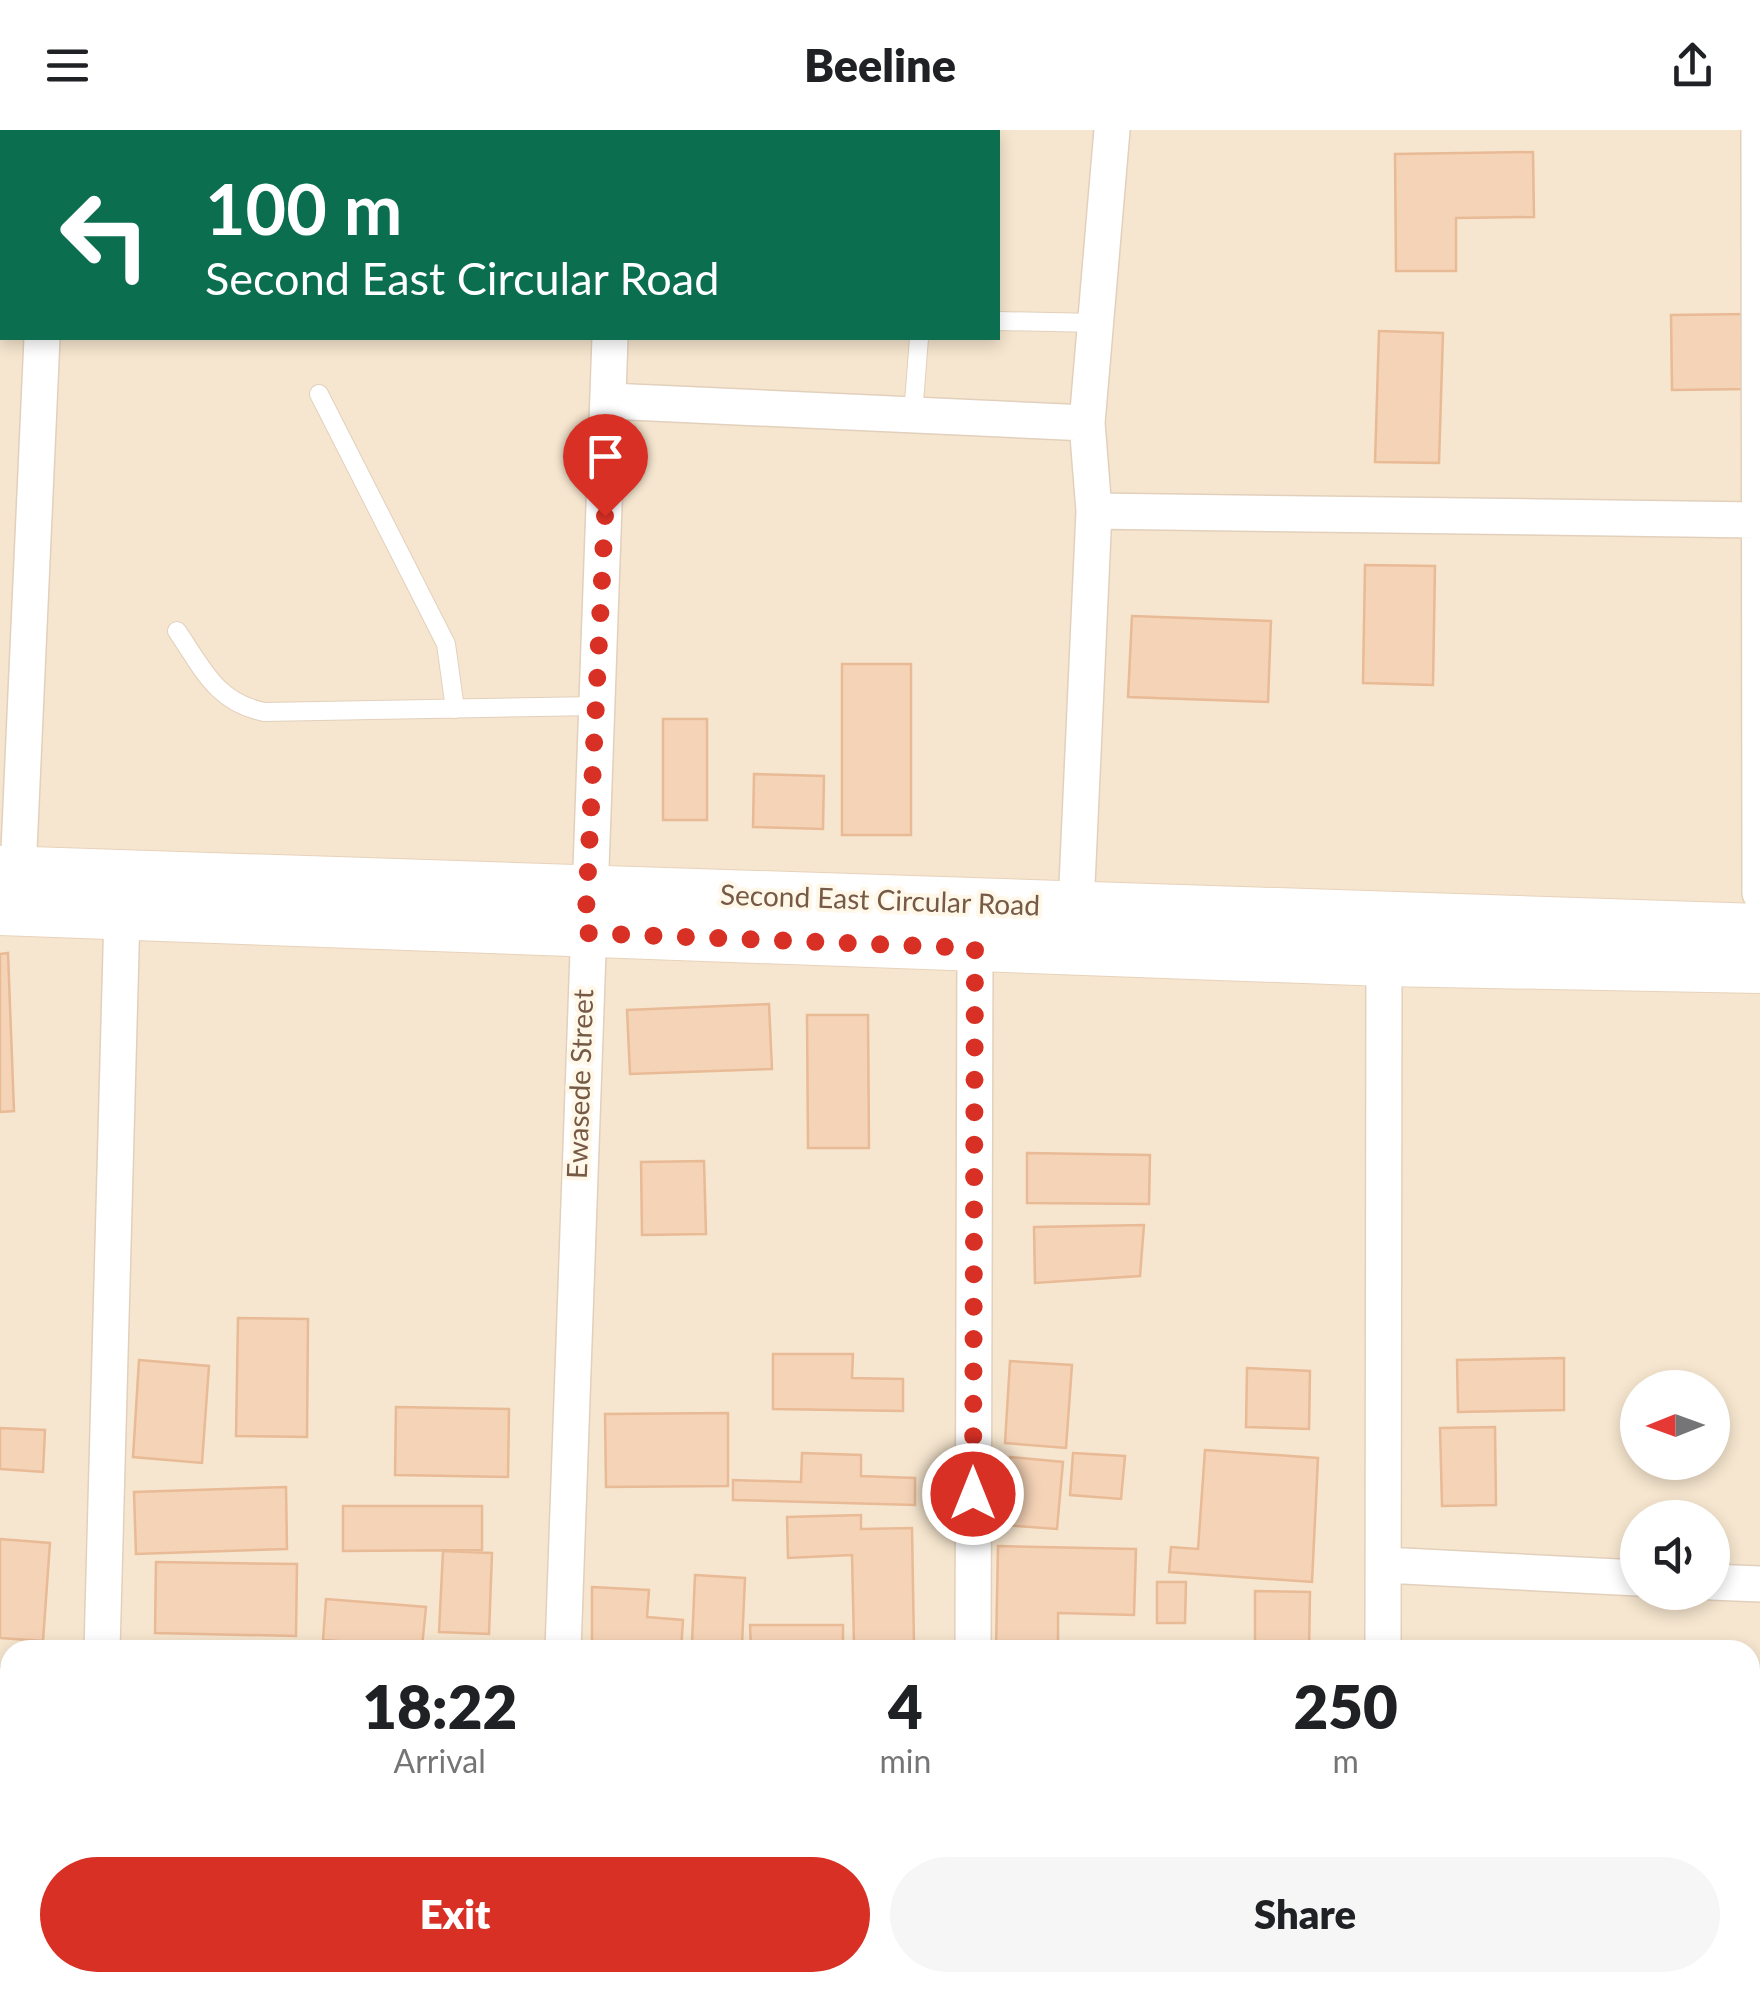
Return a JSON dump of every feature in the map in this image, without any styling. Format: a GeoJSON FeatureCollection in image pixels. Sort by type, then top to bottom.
{"type":"FeatureCollection","features":[{"type":"Feature","properties":{"kind":"main road","name":"Second East Circular Road"},"geometry":{"type":"LineString","coordinates":[[6,884],[586,911],[975,948],[1760,968]]}},
{"type":"Feature","properties":{"kind":"main road","name":"Second East Circular Road"},"geometry":{"type":"LineString","coordinates":[[6,884],[122,914],[1076,907],[1760,929]]}},
{"type":"Feature","properties":{"kind":"street"},"geometry":{"type":"LineString","coordinates":[[1076,907],[1094,511],[1087,424],[1112,130]]}},
{"type":"Feature","properties":{"kind":"street"},"geometry":{"type":"LineString","coordinates":[[1759,130],[1756,520],[1760,892]]}},
{"type":"Feature","properties":{"kind":"street"},"geometry":{"type":"LineString","coordinates":[[6,884],[42,340]]}},
{"type":"Feature","properties":{"kind":"street","name":"Ewasede Street"},"geometry":{"type":"LineString","coordinates":[[562,1640],[586,911],[598,706],[610,340]]}},
{"type":"Feature","properties":{"kind":"street"},"geometry":{"type":"LineString","coordinates":[[610,401],[1087,424]]}},
{"type":"Feature","properties":{"kind":"street"},"geometry":{"type":"LineString","coordinates":[[1094,511],[1756,520]]}},
{"type":"Feature","properties":{"kind":"street"},"geometry":{"type":"LineString","coordinates":[[102,1640],[122,914]]}},
{"type":"Feature","properties":{"kind":"street"},"geometry":{"type":"LineString","coordinates":[[973,1640],[975,948]]}},
{"type":"Feature","properties":{"kind":"street"},"geometry":{"type":"LineString","coordinates":[[1383,1640],[1384,961]]}},
{"type":"Feature","properties":{"kind":"street"},"geometry":{"type":"LineString","coordinates":[[1384,1565],[1620,1577]]}},
{"type":"Feature","properties":{"kind":"street"},"geometry":{"type":"LineString","coordinates":[[1730,1583],[1760,1584]]}},
{"type":"Feature","properties":{"kind":"lane"},"geometry":{"type":"LineString","coordinates":[[1000,321],[1096,324]]}},
{"type":"Feature","properties":{"kind":"lane"},"geometry":{"type":"LineString","coordinates":[[913,415],[919,340]]}},
{"type":"Feature","properties":{"kind":"lane"},"geometry":{"type":"LineString","coordinates":[[319,394],[446,644],[455,709]]}},
{"type":"Feature","properties":{"kind":"lane"},"geometry":{"type":"LineString","coordinates":[[177,632],[222,696],[239,707],[264,712],[598,706]]}},
{"type":"Feature","properties":{"kind":"shaded area"},"geometry":{"type":"Polygon","coordinates":[[[1000,130],[1760,130],[1760,1640],[0,1640],[0,340],[1000,340],[1000,130]]]}},
{"type":"Feature","properties":{"kind":"building"},"geometry":{"type":"Polygon","coordinates":[[[1533,152],[1534,217],[1456,218],[1456,271],[1396,271],[1395,154],[1533,152]]]}},
{"type":"Feature","properties":{"kind":"building"},"geometry":{"type":"Polygon","coordinates":[[[1746,314],[1747,389],[1672,390],[1671,315],[1746,314]]]}},
{"type":"Feature","properties":{"kind":"building"},"geometry":{"type":"Polygon","coordinates":[[[1379,331],[1443,333],[1439,463],[1375,462],[1379,331]]]}},
{"type":"Feature","properties":{"kind":"building"},"geometry":{"type":"Polygon","coordinates":[[[1365,565],[1435,566],[1433,685],[1363,683],[1365,565]]]}},
{"type":"Feature","properties":{"kind":"building"},"geometry":{"type":"Polygon","coordinates":[[[1132,616],[1271,621],[1268,702],[1128,697],[1132,616]]]}},
{"type":"Feature","properties":{"kind":"building"},"geometry":{"type":"Polygon","coordinates":[[[842,664],[911,664],[911,835],[842,835],[842,664]]]}},
{"type":"Feature","properties":{"kind":"building"},"geometry":{"type":"Polygon","coordinates":[[[663,719],[707,719],[707,820],[663,820],[663,719]]]}},
{"type":"Feature","properties":{"kind":"building"},"geometry":{"type":"Polygon","coordinates":[[[754,774],[824,776],[823,829],[753,827],[754,774]]]}},
{"type":"Feature","properties":{"kind":"building"},"geometry":{"type":"Polygon","coordinates":[[[8,953],[14,1111],[0,1112],[0,954],[8,953]]]}},
{"type":"Feature","properties":{"kind":"building"},"geometry":{"type":"Polygon","coordinates":[[[769,1004],[772,1069],[630,1074],[627,1010],[769,1004]]]}},
{"type":"Feature","properties":{"kind":"building"},"geometry":{"type":"Polygon","coordinates":[[[807,1015],[868,1015],[869,1148],[808,1148],[807,1015]]]}},
{"type":"Feature","properties":{"kind":"building"},"geometry":{"type":"Polygon","coordinates":[[[1027,1153],[1150,1155],[1149,1204],[1027,1203],[1027,1153]]]}},
{"type":"Feature","properties":{"kind":"building"},"geometry":{"type":"Polygon","coordinates":[[[704,1161],[706,1234],[642,1235],[641,1162],[704,1161]]]}},
{"type":"Feature","properties":{"kind":"building"},"geometry":{"type":"Polygon","coordinates":[[[1144,1225],[1140,1276],[1035,1283],[1034,1227],[1144,1225]]]}},
{"type":"Feature","properties":{"kind":"building"},"geometry":{"type":"Polygon","coordinates":[[[238,1318],[308,1319],[307,1437],[236,1436],[238,1318]]]}},
{"type":"Feature","properties":{"kind":"building"},"geometry":{"type":"Polygon","coordinates":[[[773,1354],[853,1354],[852,1378],[903,1379],[903,1411],[773,1409],[773,1354]]]}},
{"type":"Feature","properties":{"kind":"building"},"geometry":{"type":"Polygon","coordinates":[[[1564,1358],[1564,1410],[1458,1412],[1457,1360],[1564,1358]]]}},
{"type":"Feature","properties":{"kind":"building"},"geometry":{"type":"Polygon","coordinates":[[[139,1360],[209,1366],[202,1463],[133,1457],[139,1360]]]}},
{"type":"Feature","properties":{"kind":"building"},"geometry":{"type":"Polygon","coordinates":[[[1010,1361],[1072,1365],[1066,1448],[1005,1443],[1010,1361]]]}},
{"type":"Feature","properties":{"kind":"building"},"geometry":{"type":"Polygon","coordinates":[[[1247,1368],[1310,1371],[1309,1429],[1246,1427],[1247,1368]]]}},
{"type":"Feature","properties":{"kind":"building"},"geometry":{"type":"Polygon","coordinates":[[[396,1407],[509,1409],[508,1477],[395,1475],[396,1407]]]}},
{"type":"Feature","properties":{"kind":"building"},"geometry":{"type":"Polygon","coordinates":[[[728,1413],[728,1486],[606,1487],[605,1414],[728,1413]]]}},
{"type":"Feature","properties":{"kind":"building"},"geometry":{"type":"Polygon","coordinates":[[[1495,1427],[1496,1505],[1442,1506],[1440,1428],[1495,1427]]]}},
{"type":"Feature","properties":{"kind":"building"},"geometry":{"type":"Polygon","coordinates":[[[0,1428],[45,1430],[43,1472],[0,1469],[0,1428]]]}},
{"type":"Feature","properties":{"kind":"building"},"geometry":{"type":"Polygon","coordinates":[[[1205,1450],[1318,1458],[1312,1582],[1169,1572],[1171,1547],[1198,1549],[1205,1450]]]}},
{"type":"Feature","properties":{"kind":"building"},"geometry":{"type":"Polygon","coordinates":[[[802,1453],[861,1455],[861,1476],[915,1478],[915,1505],[733,1500],[733,1480],[801,1482],[802,1453]]]}},
{"type":"Feature","properties":{"kind":"building"},"geometry":{"type":"Polygon","coordinates":[[[1073,1453],[1125,1456],[1121,1499],[1070,1495],[1073,1453]]]}},
{"type":"Feature","properties":{"kind":"building"},"geometry":{"type":"Polygon","coordinates":[[[1010,1457],[1063,1462],[1057,1529],[1004,1525],[1010,1457]]]}},
{"type":"Feature","properties":{"kind":"building"},"geometry":{"type":"Polygon","coordinates":[[[286,1487],[287,1549],[136,1554],[134,1492],[286,1487]]]}},
{"type":"Feature","properties":{"kind":"building"},"geometry":{"type":"Polygon","coordinates":[[[343,1506],[482,1506],[482,1550],[343,1551],[343,1506]]]}},
{"type":"Feature","properties":{"kind":"building"},"geometry":{"type":"Polygon","coordinates":[[[861,1515],[861,1529],[912,1528],[914,1640],[854,1640],[852,1555],[788,1558],[787,1517],[861,1515]]]}},
{"type":"Feature","properties":{"kind":"building"},"geometry":{"type":"Polygon","coordinates":[[[0,1539],[50,1543],[43,1640],[0,1638],[0,1539]]]}},
{"type":"Feature","properties":{"kind":"building"},"geometry":{"type":"Polygon","coordinates":[[[998,1546],[1136,1549],[1134,1615],[1058,1613],[1058,1640],[996,1640],[998,1546]]]}},
{"type":"Feature","properties":{"kind":"building"},"geometry":{"type":"Polygon","coordinates":[[[443,1551],[492,1553],[489,1634],[439,1632],[443,1551]]]}},
{"type":"Feature","properties":{"kind":"building"},"geometry":{"type":"Polygon","coordinates":[[[156,1562],[297,1564],[296,1636],[155,1633],[156,1562]]]}},
{"type":"Feature","properties":{"kind":"building"},"geometry":{"type":"Polygon","coordinates":[[[695,1575],[745,1578],[742,1640],[692,1640],[695,1575]]]}},
{"type":"Feature","properties":{"kind":"building"},"geometry":{"type":"Polygon","coordinates":[[[1157,1582],[1186,1582],[1185,1623],[1157,1623],[1157,1582]]]}},
{"type":"Feature","properties":{"kind":"building"},"geometry":{"type":"Polygon","coordinates":[[[592,1587],[649,1590],[647,1617],[683,1620],[682,1640],[592,1640],[592,1587]]]}},
{"type":"Feature","properties":{"kind":"building"},"geometry":{"type":"Polygon","coordinates":[[[1255,1591],[1310,1592],[1309,1640],[1255,1640],[1255,1591]]]}},
{"type":"Feature","properties":{"kind":"building"},"geometry":{"type":"Polygon","coordinates":[[[326,1599],[426,1607],[423,1640],[323,1640],[326,1599]]]}},
{"type":"Feature","properties":{"kind":"building"},"geometry":{"type":"Polygon","coordinates":[[[750,1625],[843,1625],[843,1640],[751,1640],[750,1625]]]}},
{"type":"Feature","properties":{"kind":"route"},"geometry":{"type":"LineString","coordinates":[[605,516],[585,933],[975,948],[973,1494]]}}]}
